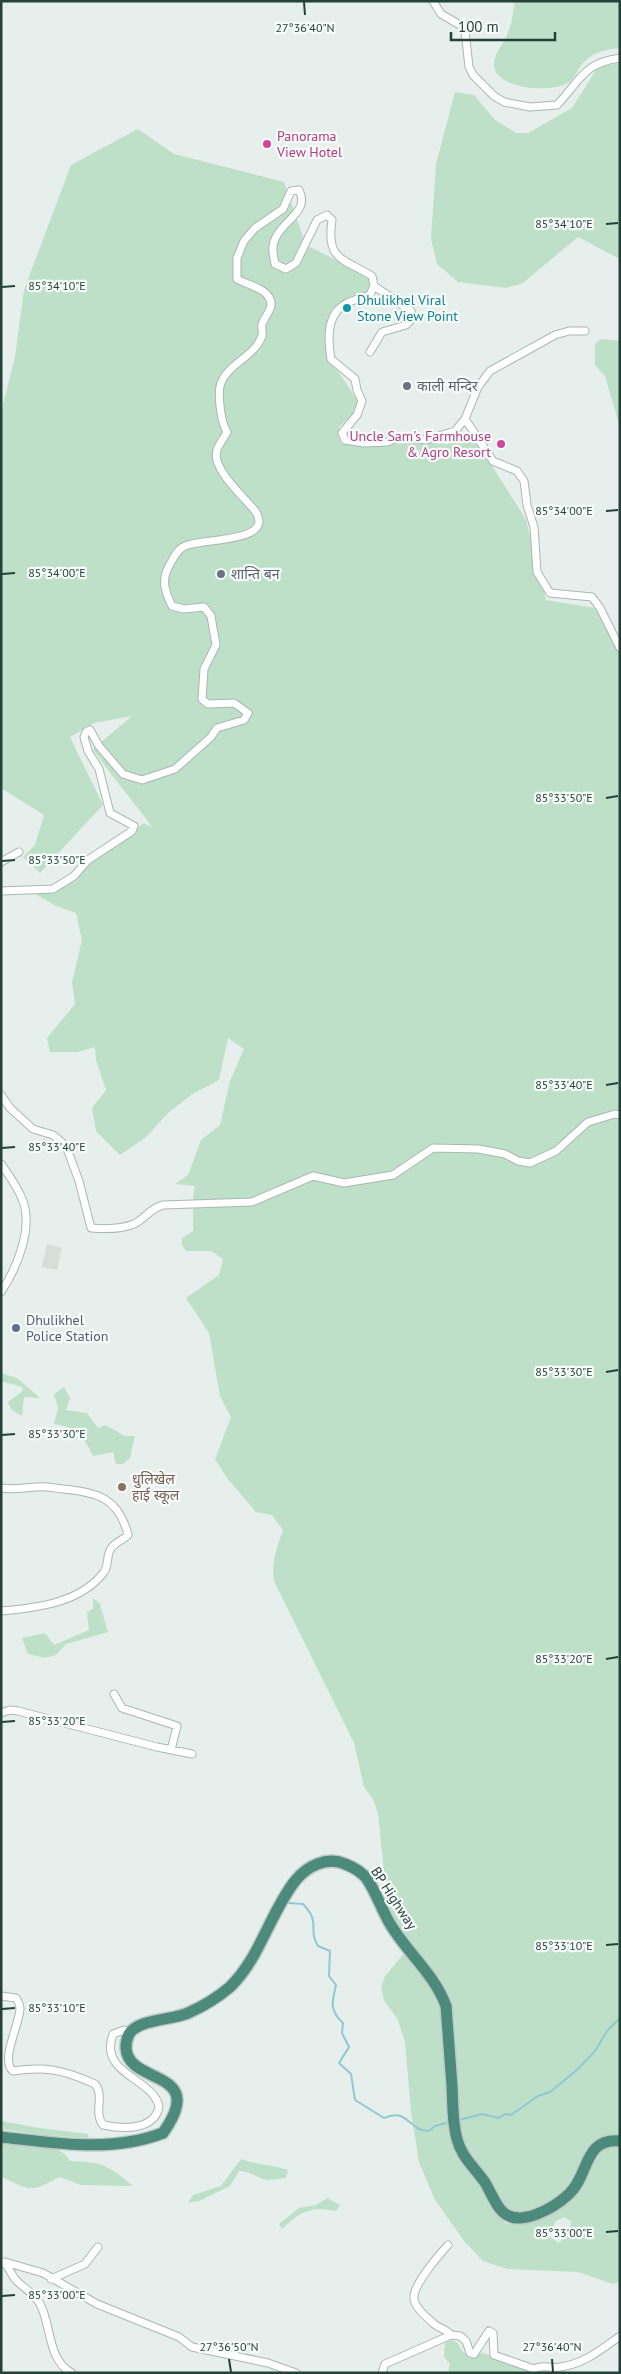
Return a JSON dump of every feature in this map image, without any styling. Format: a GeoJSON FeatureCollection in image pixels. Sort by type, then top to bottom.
{"type":"FeatureCollection","features":[{"type":"Feature","properties":{"kind":"highway","name":"BP Highway"},"geometry":{"type":"LineString","coordinates":[[129,2034],[136,2026],[186,2014],[214,1999],[225,1990],[246,1966],[295,1881],[317,1864],[338,1861],[360,1872],[367,1879],[390,1924],[441,1992],[446,2006],[457,2140],[463,2154],[485,2182],[501,2210],[513,2218],[520,2218],[544,2210],[573,2190],[596,2147],[606,2141],[620,2141]]}},
{"type":"Feature","properties":{"kind":"highway"},"geometry":{"type":"LineString","coordinates":[[1,2137],[82,2146],[134,2141],[163,2133],[177,2109],[176,2094],[172,2087],[132,2063],[126,2051],[129,2034]]}},
{"type":"Feature","properties":{"kind":"street"},"geometry":{"type":"LineString","coordinates":[[433,1],[441,14],[460,25],[465,31],[467,60],[473,75],[494,96],[504,102],[530,107],[557,104],[591,66],[601,61],[620,58]]}},
{"type":"Feature","properties":{"kind":"street"},"geometry":{"type":"LineString","coordinates":[[1,891],[53,888],[74,876],[88,860],[132,831],[134,826],[110,813],[99,769],[88,751],[84,737],[86,732],[90,730],[99,746],[123,774],[142,780],[175,768],[211,737],[217,728],[244,720],[248,713],[234,703],[208,704],[202,699],[204,669],[216,645],[212,616],[204,607],[184,608],[172,606],[165,593],[163,576],[175,555],[184,546],[200,541],[242,537],[252,533],[259,526],[260,519],[256,512],[223,473],[217,461],[217,450],[227,432],[223,426],[221,382],[262,336],[262,325],[270,311],[271,301],[267,294],[237,279],[238,258],[244,241],[255,228],[283,209],[291,191],[299,190],[302,206],[276,235],[272,248],[275,264],[286,269],[296,263],[316,220],[327,215],[332,220],[329,240],[334,252],[342,260],[372,276],[374,286],[370,295],[342,306],[336,313],[330,326],[329,347],[331,359],[355,379],[356,390],[362,401],[357,416],[342,433],[345,440],[364,443],[387,442],[400,437],[426,440],[455,432],[465,419],[478,387],[490,371],[555,335],[569,331],[585,331]]}},
{"type":"Feature","properties":{"kind":"street"},"geometry":{"type":"LineString","coordinates":[[370,352],[382,332],[406,325],[413,318],[411,310],[374,286]]}},
{"type":"Feature","properties":{"kind":"street"},"geometry":{"type":"LineString","coordinates":[[465,419],[493,461],[517,471],[524,481],[527,505],[534,527],[537,572],[550,593],[592,597],[600,608],[607,626],[620,648]]}},
{"type":"Feature","properties":{"kind":"street"},"geometry":{"type":"LineString","coordinates":[[1,862],[19,852]]}},
{"type":"Feature","properties":{"kind":"street"},"geometry":{"type":"LineString","coordinates":[[1,1095],[10,1108],[33,1129],[53,1135],[66,1146],[79,1181],[91,1228],[100,1229],[134,1224],[155,1207],[163,1205],[252,1202],[313,1176],[344,1183],[393,1174],[433,1148],[478,1149],[505,1154],[518,1161],[530,1163],[556,1151],[588,1122],[615,1114],[620,1115]]}},
{"type":"Feature","properties":{"kind":"street"},"geometry":{"type":"LineString","coordinates":[[1,1164],[23,1202],[25,1224],[20,1258],[1,1292]]}},
{"type":"Feature","properties":{"kind":"street"},"geometry":{"type":"LineString","coordinates":[[1,1488],[17,1490],[37,1486],[84,1491],[112,1502],[120,1511],[128,1536],[112,1547],[105,1571],[84,1589],[59,1602],[38,1608],[1,1612]]}},
{"type":"Feature","properties":{"kind":"street"},"geometry":{"type":"LineString","coordinates":[[114,1694],[122,1708],[177,1726],[171,1750]]}},
{"type":"Feature","properties":{"kind":"street"},"geometry":{"type":"LineString","coordinates":[[1,1714],[10,1710],[18,1711],[192,1754]]}},
{"type":"Feature","properties":{"kind":"street"},"geometry":{"type":"LineString","coordinates":[[1,1996],[16,1998],[20,2008],[6,2059],[9,2069],[13,2071],[38,2068],[54,2070],[95,2084],[99,2089],[98,2112],[100,2122],[103,2125],[114,2127],[143,2125],[156,2117],[159,2107],[155,2096],[124,2073],[113,2057],[110,2045],[112,2034],[124,2030],[129,2034]]}},
{"type":"Feature","properties":{"kind":"street"},"geometry":{"type":"LineString","coordinates":[[448,2245],[423,2279],[414,2297],[415,2303],[426,2317],[433,2324],[449,2332],[451,2335]]}},
{"type":"Feature","properties":{"kind":"street"},"geometry":{"type":"LineString","coordinates":[[51,2279],[85,2264],[98,2247]]}},
{"type":"Feature","properties":{"kind":"street"},"geometry":{"type":"LineString","coordinates":[[3,2261],[34,2270],[62,2283],[97,2304],[178,2337],[192,2347],[268,2363],[296,2373]]}},
{"type":"Feature","properties":{"kind":"street"},"geometry":{"type":"LineString","coordinates":[[3,2261],[15,2279],[38,2301],[47,2321],[56,2357],[72,2373]]}},
{"type":"Feature","properties":{"kind":"street"},"geometry":{"type":"LineString","coordinates":[[382,2373],[385,2364],[451,2335],[460,2336],[466,2341],[467,2350],[474,2354],[489,2331],[493,2333],[494,2355],[534,2369],[541,2365],[562,2367],[587,2359],[620,2336]]}},
{"type":"Feature","properties":{"kind":"shaded area"},"geometry":{"type":"Polygon","coordinates":[[[47,1244],[62,1248],[57,1270],[42,1267],[47,1244]]]}},
{"type":"Feature","properties":{"kind":"green space"},"geometry":{"type":"Polygon","coordinates":[[[515,1],[620,1],[620,48],[592,55],[584,62],[571,81],[558,87],[522,87],[502,79],[496,72],[494,63],[496,55],[509,31],[515,1]]]}},
{"type":"Feature","properties":{"kind":"green space"},"geometry":{"type":"Polygon","coordinates":[[[620,63],[620,259],[578,237],[523,283],[506,288],[458,282],[437,264],[431,239],[436,164],[455,92],[474,95],[494,119],[516,133],[528,133],[572,108],[598,67],[620,63]]]}},
{"type":"Feature","properties":{"kind":"green space"},"geometry":{"type":"Polygon","coordinates":[[[138,129],[174,154],[284,182],[306,245],[368,276],[372,285],[366,293],[332,309],[327,336],[330,363],[340,374],[361,406],[339,427],[342,444],[401,441],[448,444],[471,432],[526,520],[546,600],[595,608],[620,654],[620,2281],[613,2284],[578,2272],[507,2269],[483,2261],[465,2242],[435,2200],[419,2162],[411,2112],[405,2042],[398,2020],[384,2000],[381,1987],[385,1976],[406,1951],[438,1994],[443,2008],[454,2139],[505,2223],[526,2223],[541,2219],[572,2200],[567,2190],[546,2204],[532,2210],[525,2212],[508,2211],[467,2152],[461,2139],[450,2004],[397,1928],[388,1910],[378,1813],[373,1799],[364,1787],[354,1743],[274,1581],[274,1561],[283,1530],[272,1515],[256,1512],[227,1478],[215,1459],[231,1417],[220,1396],[209,1333],[186,1298],[219,1275],[223,1259],[211,1251],[186,1251],[182,1245],[182,1238],[193,1231],[193,1197],[195,1186],[175,1184],[188,1175],[201,1140],[220,1125],[230,1081],[244,1049],[228,1038],[219,1080],[191,1095],[168,1113],[146,1137],[120,1155],[96,1131],[92,1108],[106,1090],[96,1060],[95,1047],[78,1052],[50,1052],[47,1038],[75,1004],[72,982],[82,940],[76,913],[56,906],[37,895],[77,873],[144,823],[152,827],[93,749],[132,716],[94,723],[70,737],[103,805],[40,873],[23,857],[35,845],[44,815],[1,788],[1,413],[15,357],[24,290],[71,165],[138,129]],[[564,2217],[556,2221],[549,2236],[559,2243],[570,2231],[571,2221],[564,2217]]]}},
{"type":"Feature","properties":{"kind":"green space"},"geometry":{"type":"Polygon","coordinates":[[[600,339],[620,341],[620,427],[605,376],[595,365],[595,344],[600,339]]]}},
{"type":"Feature","properties":{"kind":"green space"},"geometry":{"type":"Polygon","coordinates":[[[1,1373],[17,1378],[40,1398],[24,1397],[22,1416],[12,1410],[8,1402],[23,1391],[22,1387],[1,1381],[1,1373]]]}},
{"type":"Feature","properties":{"kind":"green space"},"geometry":{"type":"Polygon","coordinates":[[[64,1387],[70,1398],[66,1410],[87,1413],[98,1428],[105,1425],[125,1436],[135,1436],[130,1458],[123,1464],[116,1464],[113,1452],[93,1456],[78,1434],[67,1427],[54,1424],[58,1408],[54,1394],[64,1387]]]}},
{"type":"Feature","properties":{"kind":"green space"},"geometry":{"type":"Polygon","coordinates":[[[93,1598],[100,1604],[108,1632],[66,1644],[56,1655],[45,1658],[28,1654],[22,1638],[45,1633],[54,1645],[89,1630],[87,1612],[93,1609],[93,1598]]]}},
{"type":"Feature","properties":{"kind":"green space"},"geometry":{"type":"Polygon","coordinates":[[[1,2121],[88,2134],[88,2138],[43,2135],[1,2129],[1,2121]]]}},
{"type":"Feature","properties":{"kind":"green space"},"geometry":{"type":"Polygon","coordinates":[[[1,2140],[49,2146],[65,2154],[70,2161],[90,2162],[105,2166],[133,2186],[81,2185],[59,2177],[36,2188],[18,2185],[1,2176],[1,2140]]]}},
{"type":"Feature","properties":{"kind":"green space"},"geometry":{"type":"Polygon","coordinates":[[[241,2159],[288,2170],[286,2178],[261,2179],[247,2172],[239,2171],[230,2186],[199,2201],[188,2203],[193,2195],[221,2186],[241,2159]]]}},
{"type":"Feature","properties":{"kind":"green space"},"geometry":{"type":"Polygon","coordinates":[[[327,2198],[340,2205],[336,2211],[319,2209],[306,2211],[282,2229],[279,2224],[299,2208],[316,2205],[327,2198]]]}},
{"type":"Feature","properties":{"kind":"green space"},"geometry":{"type":"Polygon","coordinates":[[[451,2340],[457,2342],[462,2351],[470,2358],[484,2353],[530,2373],[448,2373],[450,2364],[444,2357],[445,2343],[451,2340]]]}},
{"type":"Feature","properties":{"kind":"waterway"},"geometry":{"type":"LineString","coordinates":[[289,1903],[303,1904],[309,1911],[312,1916],[314,1935],[318,1946],[330,1951],[329,1976],[336,1985],[333,2005],[335,2014],[343,2023],[342,2033],[349,2047],[339,2063],[351,2074],[355,2100],[384,2118],[398,2115],[422,2130],[429,2131],[435,2126],[450,2122]]}},
{"type":"Feature","properties":{"kind":"waterway"},"geometry":{"type":"LineString","coordinates":[[459,2120],[482,2114],[499,2118],[505,2114],[511,2115],[538,2096],[550,2092],[577,2070],[595,2051],[607,2031],[620,2018]]}},
{"type":"Feature","properties":{"kind":"place","name":"Panorama View Hotel"},"geometry":{"type":"Point","coordinates":[267,144]}},
{"type":"Feature","properties":{"kind":"place","name":"Dhulikhel Viral Stone View Point"},"geometry":{"type":"Point","coordinates":[347,308]}},
{"type":"Feature","properties":{"kind":"place","name":"काली मन्दिर"},"geometry":{"type":"Point","coordinates":[407,386]}},
{"type":"Feature","properties":{"kind":"place","name":"Uncle Sam's Farmhouse & Agro Resort"},"geometry":{"type":"Point","coordinates":[501,444]}},
{"type":"Feature","properties":{"kind":"place","name":"शान्ति बन"},"geometry":{"type":"Point","coordinates":[221,574]}},
{"type":"Feature","properties":{"kind":"place","name":"Dhulikhel Police Station"},"geometry":{"type":"Point","coordinates":[16,1328]}},
{"type":"Feature","properties":{"kind":"place","name":"धुलिखेल हाई स्कूल"},"geometry":{"type":"Point","coordinates":[122,1487]}}]}
